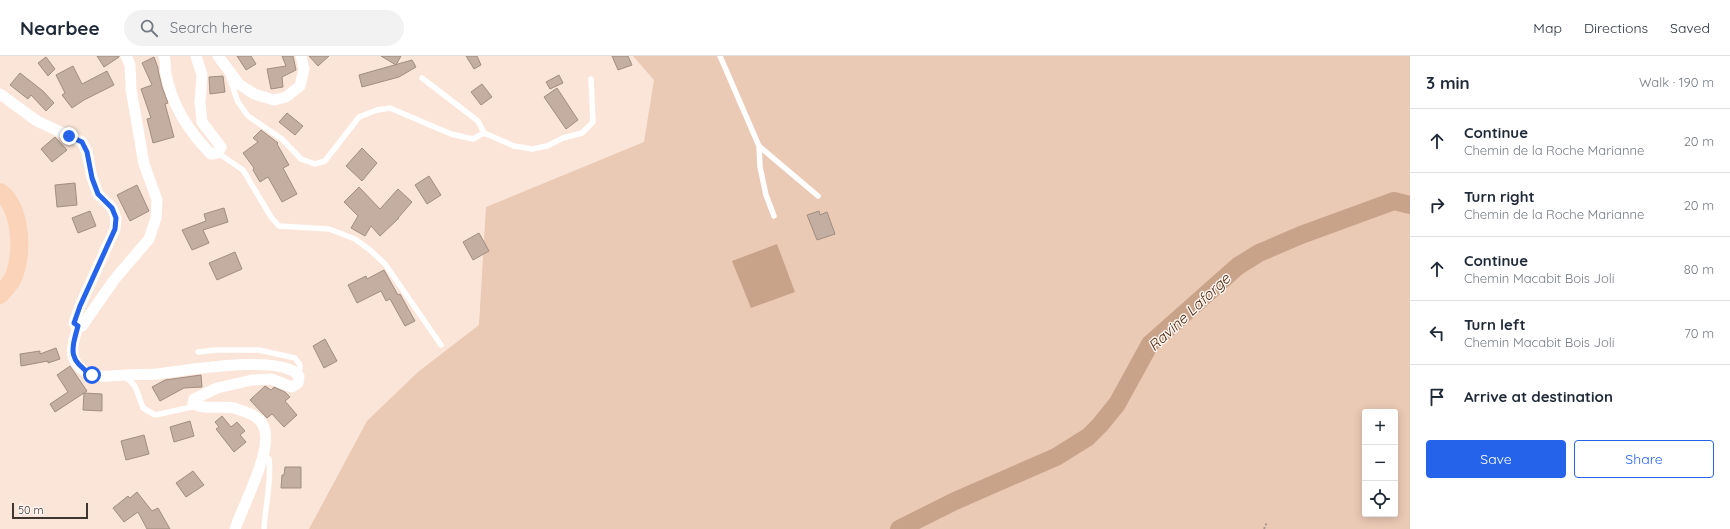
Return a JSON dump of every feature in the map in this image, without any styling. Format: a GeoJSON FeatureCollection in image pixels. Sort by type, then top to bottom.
{"type":"FeatureCollection","features":[{"type":"Feature","properties":{"kind":"main road"},"geometry":{"type":"LineString","coordinates":[[0,192],[6,197],[14,214],[19,233],[20,252],[12,279],[0,295]]}},
{"type":"Feature","properties":{"kind":"street"},"geometry":{"type":"LineString","coordinates":[[78,326],[82,326],[114,280],[149,238],[156,218],[157,200],[144,164],[131,89],[130,64],[126,56]]}},
{"type":"Feature","properties":{"kind":"street"},"geometry":{"type":"LineString","coordinates":[[164,56],[166,74],[178,110],[196,139],[211,154],[218,153],[221,147],[202,122],[200,103],[202,75],[196,56]]}},
{"type":"Feature","properties":{"kind":"street"},"geometry":{"type":"LineString","coordinates":[[218,56],[239,84],[254,94],[274,100],[286,97],[300,86],[304,70],[301,56]]}},
{"type":"Feature","properties":{"kind":"street"},"geometry":{"type":"LineString","coordinates":[[0,94],[37,120],[82,142],[87,152],[92,178],[98,194],[112,208],[116,218],[115,229],[80,306],[74,323],[78,326]]}},
{"type":"Feature","properties":{"kind":"street"},"geometry":{"type":"LineString","coordinates":[[78,326],[74,342],[73,358],[79,367],[92,375],[106,376],[156,374],[242,365],[272,365],[296,372],[299,376],[298,383],[292,387],[271,379],[259,379],[217,388],[194,399],[193,403],[197,406],[228,407],[251,413],[262,424],[266,435],[264,455],[235,529]]}},
{"type":"Feature","properties":{"kind":"lane"},"geometry":{"type":"LineString","coordinates":[[720,56],[759,146],[760,166],[766,195],[774,216]]}},
{"type":"Feature","properties":{"kind":"lane"},"geometry":{"type":"LineString","coordinates":[[225,66],[238,102],[248,116],[282,140],[301,159],[315,164],[325,161],[359,117],[377,110],[390,108],[451,134],[473,139],[484,133]]}},
{"type":"Feature","properties":{"kind":"lane"},"geometry":{"type":"LineString","coordinates":[[422,78],[478,121],[484,133],[514,146],[532,149],[547,146],[563,138],[582,133],[593,122],[592,79]]}},
{"type":"Feature","properties":{"kind":"lane"},"geometry":{"type":"LineString","coordinates":[[759,146],[818,196]]}},
{"type":"Feature","properties":{"kind":"lane"},"geometry":{"type":"LineString","coordinates":[[218,153],[243,170],[271,216],[279,226],[329,229],[355,239],[370,250],[385,264],[441,345]]}},
{"type":"Feature","properties":{"kind":"lane"},"geometry":{"type":"LineString","coordinates":[[198,352],[216,350],[260,350],[295,358],[300,365],[299,376]]}},
{"type":"Feature","properties":{"kind":"lane"},"geometry":{"type":"LineString","coordinates":[[124,375],[135,386],[143,408],[155,415],[197,406]]}},
{"type":"Feature","properties":{"kind":"lane"},"geometry":{"type":"LineString","coordinates":[[264,455],[269,459],[270,470],[264,529]]}},
{"type":"Feature","properties":{"kind":"path"},"geometry":{"type":"LineString","coordinates":[[1264,529],[1268,522]]}},
{"type":"Feature","properties":{"kind":"shaded area"},"geometry":{"type":"Polygon","coordinates":[[[633,56],[1410,56],[1410,529],[309,529],[367,421],[418,372],[479,325],[486,207],[644,142],[654,80],[633,56]]]}},
{"type":"Feature","properties":{"kind":"shaded area"},"geometry":{"type":"Polygon","coordinates":[[[777,244],[795,292],[751,308],[732,261],[777,244]]]}},
{"type":"Feature","properties":{"kind":"building"},"geometry":{"type":"Polygon","coordinates":[[[97,56],[119,56],[119,57],[104,67],[97,56]]]}},
{"type":"Feature","properties":{"kind":"building"},"geometry":{"type":"Polygon","coordinates":[[[237,56],[251,56],[256,64],[246,70],[237,56]]]}},
{"type":"Feature","properties":{"kind":"building"},"geometry":{"type":"Polygon","coordinates":[[[282,56],[293,56],[296,70],[282,77],[283,87],[271,89],[267,69],[286,66],[282,56]]]}},
{"type":"Feature","properties":{"kind":"building"},"geometry":{"type":"Polygon","coordinates":[[[309,56],[329,56],[318,66],[309,56]]]}},
{"type":"Feature","properties":{"kind":"building"},"geometry":{"type":"Polygon","coordinates":[[[381,56],[401,56],[396,65],[381,56]]]}},
{"type":"Feature","properties":{"kind":"building"},"geometry":{"type":"Polygon","coordinates":[[[466,56],[477,56],[481,65],[474,69],[466,56]]]}},
{"type":"Feature","properties":{"kind":"building"},"geometry":{"type":"Polygon","coordinates":[[[612,56],[628,56],[632,65],[618,70],[612,56]]]}},
{"type":"Feature","properties":{"kind":"building"},"geometry":{"type":"Polygon","coordinates":[[[46,57],[55,69],[48,76],[38,63],[46,57]]]}},
{"type":"Feature","properties":{"kind":"building"},"geometry":{"type":"Polygon","coordinates":[[[154,57],[168,103],[165,104],[174,137],[153,143],[147,119],[151,118],[141,89],[152,85],[142,63],[154,57]]]}},
{"type":"Feature","properties":{"kind":"building"},"geometry":{"type":"Polygon","coordinates":[[[412,60],[416,67],[399,77],[362,87],[359,75],[412,60]]]}},
{"type":"Feature","properties":{"kind":"building"},"geometry":{"type":"Polygon","coordinates":[[[73,66],[82,84],[107,71],[114,85],[84,100],[72,108],[62,95],[65,93],[56,75],[73,66]]]}},
{"type":"Feature","properties":{"kind":"building"},"geometry":{"type":"Polygon","coordinates":[[[20,73],[43,91],[54,103],[46,111],[31,95],[28,99],[10,85],[20,73]]]}},
{"type":"Feature","properties":{"kind":"building"},"geometry":{"type":"Polygon","coordinates":[[[559,75],[563,83],[550,89],[546,82],[559,75]]]}},
{"type":"Feature","properties":{"kind":"building"},"geometry":{"type":"Polygon","coordinates":[[[223,76],[225,92],[210,94],[209,77],[223,76]]]}},
{"type":"Feature","properties":{"kind":"building"},"geometry":{"type":"Polygon","coordinates":[[[482,84],[492,97],[481,105],[471,92],[482,84]]]}},
{"type":"Feature","properties":{"kind":"building"},"geometry":{"type":"Polygon","coordinates":[[[557,88],[578,120],[566,129],[544,97],[557,88]]]}},
{"type":"Feature","properties":{"kind":"building"},"geometry":{"type":"Polygon","coordinates":[[[287,113],[303,126],[295,135],[279,122],[287,113]]]}},
{"type":"Feature","properties":{"kind":"building"},"geometry":{"type":"Polygon","coordinates":[[[261,130],[278,143],[277,144],[289,165],[283,168],[297,194],[282,202],[268,177],[260,182],[253,170],[254,168],[243,153],[258,142],[253,138],[261,130]]]}},
{"type":"Feature","properties":{"kind":"building"},"geometry":{"type":"Polygon","coordinates":[[[55,137],[67,150],[52,162],[41,149],[55,137]]]}},
{"type":"Feature","properties":{"kind":"building"},"geometry":{"type":"Polygon","coordinates":[[[362,148],[377,163],[362,181],[346,166],[362,148]]]}},
{"type":"Feature","properties":{"kind":"building"},"geometry":{"type":"Polygon","coordinates":[[[429,176],[441,195],[427,204],[415,185],[429,176]]]}},
{"type":"Feature","properties":{"kind":"building"},"geometry":{"type":"Polygon","coordinates":[[[75,183],[77,205],[57,207],[55,185],[75,183]]]}},
{"type":"Feature","properties":{"kind":"building"},"geometry":{"type":"Polygon","coordinates":[[[137,185],[149,211],[130,221],[117,195],[137,185]]]}},
{"type":"Feature","properties":{"kind":"building"},"geometry":{"type":"Polygon","coordinates":[[[359,187],[380,209],[398,189],[412,202],[399,218],[380,236],[371,226],[365,236],[351,228],[358,216],[344,202],[359,187]]]}},
{"type":"Feature","properties":{"kind":"building"},"geometry":{"type":"Polygon","coordinates":[[[224,208],[228,222],[203,230],[209,243],[192,250],[182,230],[206,221],[204,214],[224,208]]]}},
{"type":"Feature","properties":{"kind":"building"},"geometry":{"type":"Polygon","coordinates":[[[90,211],[96,226],[78,233],[72,218],[90,211]]]}},
{"type":"Feature","properties":{"kind":"building"},"geometry":{"type":"Polygon","coordinates":[[[819,211],[820,215],[827,212],[835,234],[817,240],[807,215],[819,211]]]}},
{"type":"Feature","properties":{"kind":"building"},"geometry":{"type":"Polygon","coordinates":[[[479,233],[489,251],[473,260],[463,242],[479,233]]]}},
{"type":"Feature","properties":{"kind":"building"},"geometry":{"type":"Polygon","coordinates":[[[235,252],[242,269],[217,280],[209,263],[235,252]]]}},
{"type":"Feature","properties":{"kind":"building"},"geometry":{"type":"Polygon","coordinates":[[[384,270],[398,295],[400,294],[415,321],[405,326],[390,299],[386,301],[381,291],[357,303],[348,285],[366,276],[367,279],[384,270]]]}},
{"type":"Feature","properties":{"kind":"building"},"geometry":{"type":"Polygon","coordinates":[[[325,339],[337,361],[324,368],[313,346],[325,339]]]}},
{"type":"Feature","properties":{"kind":"building"},"geometry":{"type":"Polygon","coordinates":[[[56,348],[60,359],[48,363],[48,361],[21,366],[20,354],[40,351],[40,354],[56,348]]]}},
{"type":"Feature","properties":{"kind":"building"},"geometry":{"type":"Polygon","coordinates":[[[70,366],[87,391],[55,412],[50,404],[68,392],[57,375],[70,366]]]}},
{"type":"Feature","properties":{"kind":"building"},"geometry":{"type":"Polygon","coordinates":[[[201,375],[202,387],[184,388],[160,401],[152,387],[165,380],[201,375]]]}},
{"type":"Feature","properties":{"kind":"building"},"geometry":{"type":"Polygon","coordinates":[[[265,386],[271,390],[274,387],[285,392],[290,397],[285,401],[297,415],[284,427],[272,414],[267,418],[250,400],[265,386]]]}},
{"type":"Feature","properties":{"kind":"building"},"geometry":{"type":"Polygon","coordinates":[[[84,393],[102,394],[102,411],[83,410],[84,393]]]}},
{"type":"Feature","properties":{"kind":"building"},"geometry":{"type":"Polygon","coordinates":[[[222,416],[231,427],[237,422],[245,431],[240,435],[246,442],[234,452],[216,429],[219,427],[215,422],[222,416]]]}},
{"type":"Feature","properties":{"kind":"building"},"geometry":{"type":"Polygon","coordinates":[[[190,421],[194,436],[174,442],[170,427],[190,421]]]}},
{"type":"Feature","properties":{"kind":"building"},"geometry":{"type":"Polygon","coordinates":[[[144,435],[149,454],[126,460],[121,441],[144,435]]]}},
{"type":"Feature","properties":{"kind":"building"},"geometry":{"type":"Polygon","coordinates":[[[285,467],[301,467],[301,488],[281,488],[282,475],[284,475],[285,467]]]}},
{"type":"Feature","properties":{"kind":"building"},"geometry":{"type":"Polygon","coordinates":[[[193,471],[204,485],[186,497],[176,483],[193,471]]]}},
{"type":"Feature","properties":{"kind":"building"},"geometry":{"type":"Polygon","coordinates":[[[137,492],[152,511],[158,508],[170,529],[147,529],[138,512],[124,522],[113,508],[128,496],[130,498],[137,492]]]}},
{"type":"Feature","properties":{"kind":"waterway","name":"Ravine Laforge"},"geometry":{"type":"LineString","coordinates":[[899,529],[955,501],[1056,457],[1088,437],[1117,404],[1150,344],[1238,266],[1259,253],[1301,235],[1394,201],[1410,205]]}},
{"type":"Feature","properties":{"kind":"route"},"geometry":{"type":"LineString","coordinates":[[69,136],[82,142],[87,152],[92,178],[98,194],[112,208],[116,218],[115,229],[80,306],[74,323],[78,326],[74,342],[73,358],[79,367],[92,375]]}}]}
